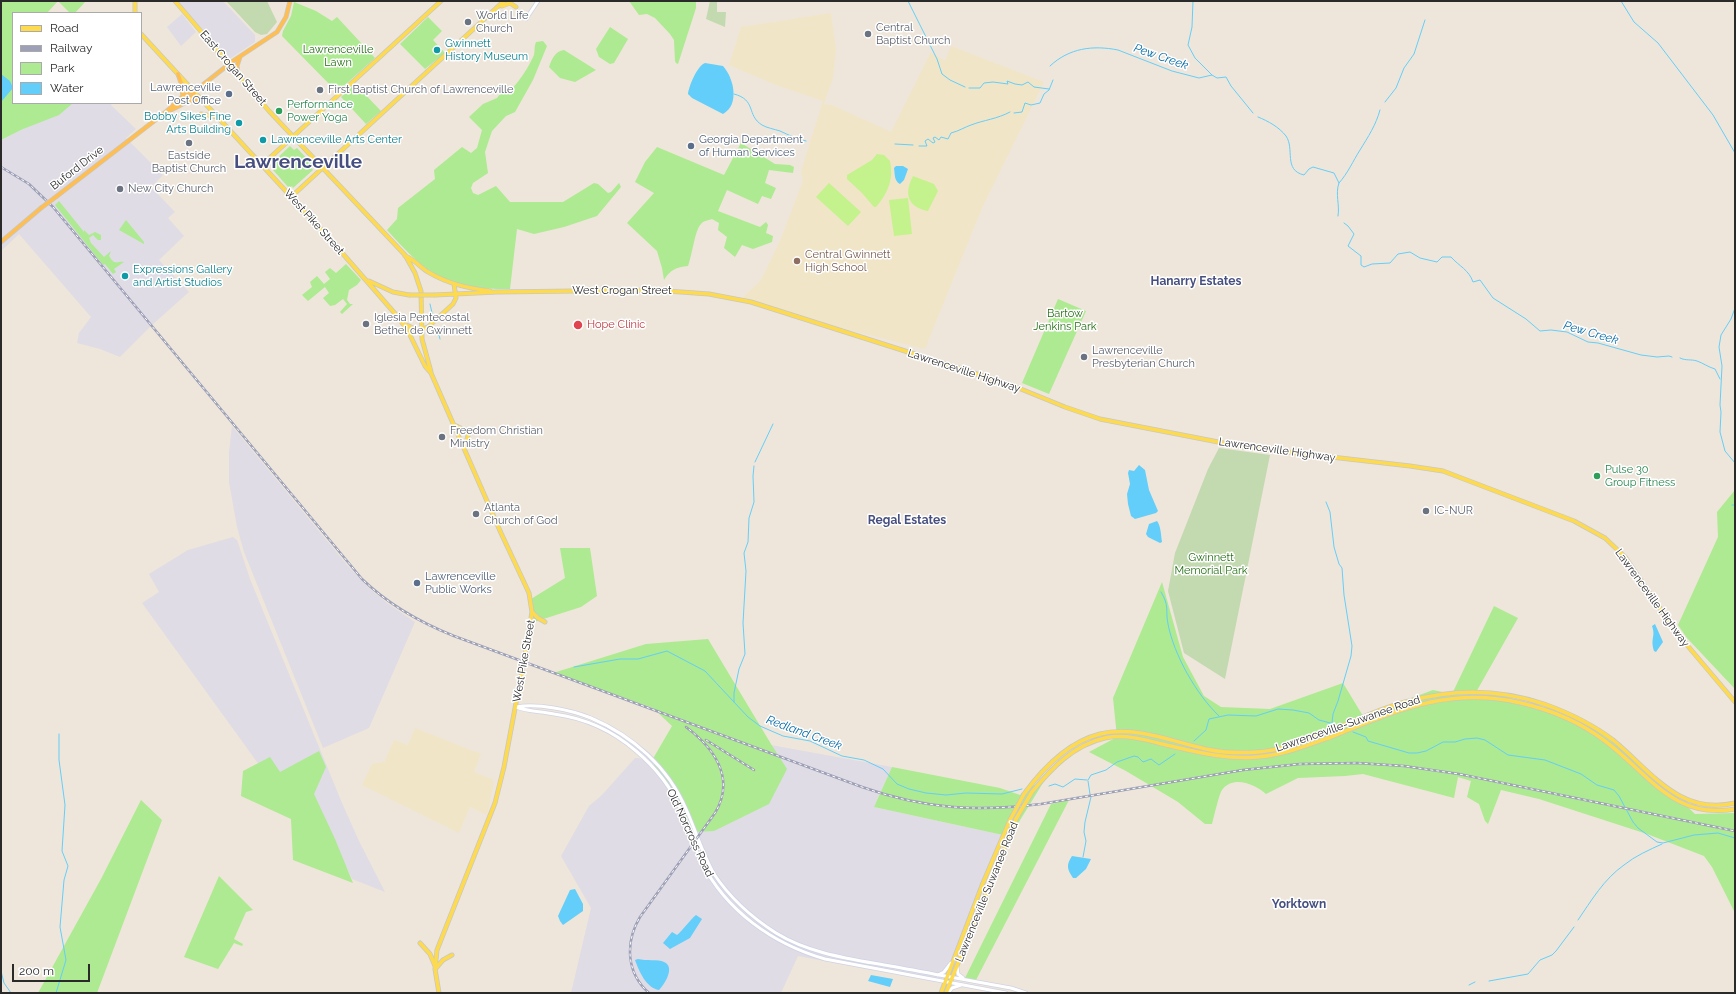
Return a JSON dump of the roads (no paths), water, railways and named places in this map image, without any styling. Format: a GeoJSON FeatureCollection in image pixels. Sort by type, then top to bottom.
{"type":"FeatureCollection","features":[{"type":"Feature","properties":{"kind":"highway","name":"Buford Drive"},"geometry":{"type":"LineString","coordinates":[[1,242],[41,208],[183,97],[190,92],[195,91],[230,64],[277,32],[284,21],[290,1]]}},
{"type":"Feature","properties":{"kind":"highway"},"geometry":{"type":"LineString","coordinates":[[238,75],[237,66],[240,57]]}},
{"type":"Feature","properties":{"kind":"highway"},"geometry":{"type":"LineString","coordinates":[[178,74],[183,97]]}},
{"type":"Feature","properties":{"kind":"highway","name":"Buford Drive"},"geometry":{"type":"LineString","coordinates":[[167,111],[194,95],[195,91]]}},
{"type":"Feature","properties":{"kind":"highway"},"geometry":{"type":"LineString","coordinates":[[185,101],[196,100],[207,105]]}},
{"type":"Feature","properties":{"kind":"main road"},"geometry":{"type":"LineString","coordinates":[[135,1],[135,12]]}},
{"type":"Feature","properties":{"kind":"main road","name":"East Crogan Street"},"geometry":{"type":"LineString","coordinates":[[176,1],[238,75],[308,152]]}},
{"type":"Feature","properties":{"kind":"main road"},"geometry":{"type":"LineString","coordinates":[[262,165],[441,1]]}},
{"type":"Feature","properties":{"kind":"main road"},"geometry":{"type":"LineString","coordinates":[[291,198],[499,8],[504,1]]}},
{"type":"Feature","properties":{"kind":"main road"},"geometry":{"type":"LineString","coordinates":[[526,19],[538,1]]}},
{"type":"Feature","properties":{"kind":"main road"},"geometry":{"type":"LineString","coordinates":[[499,8],[510,3],[516,7]]}},
{"type":"Feature","properties":{"kind":"main road","name":"West Pike Street"},"geometry":{"type":"LineString","coordinates":[[142,35],[195,91],[403,323],[425,366],[431,373]]}},
{"type":"Feature","properties":{"kind":"main road"},"geometry":{"type":"LineString","coordinates":[[207,105],[207,110],[201,114],[219,118]]}},
{"type":"Feature","properties":{"kind":"main road","name":"West Crogan Street"},"geometry":{"type":"LineString","coordinates":[[308,152],[405,255],[435,276],[454,284],[497,292]]}},
{"type":"Feature","properties":{"kind":"main road","name":"West Crogan Street"},"geometry":{"type":"LineString","coordinates":[[405,255],[415,273],[421,291],[422,329]]}},
{"type":"Feature","properties":{"kind":"main road","name":"West Pike Street"},"geometry":{"type":"LineString","coordinates":[[366,280],[393,292],[409,295]]}},
{"type":"Feature","properties":{"kind":"main road"},"geometry":{"type":"LineString","coordinates":[[403,323],[412,329],[422,329],[428,327],[452,306],[455,300],[454,284]]}},
{"type":"Feature","properties":{"kind":"main road","name":"West Crogan Street"},"geometry":{"type":"LineString","coordinates":[[409,295],[653,290],[710,294],[745,301]]}},
{"type":"Feature","properties":{"kind":"main road","name":"Lawrenceville Highway"},"geometry":{"type":"LineString","coordinates":[[745,301],[989,378],[1065,407],[1100,418],[1244,447],[1431,469],[1472,482],[1574,521],[1599,534],[1625,557],[1676,632],[1735,702]]}},
{"type":"Feature","properties":{"kind":"main road","name":"West Pike Street"},"geometry":{"type":"LineString","coordinates":[[422,329],[424,347],[431,373],[507,547],[526,584],[530,596],[532,612],[516,707],[498,794],[439,945],[435,969]]}},
{"type":"Feature","properties":{"kind":"main road"},"geometry":{"type":"LineString","coordinates":[[454,425],[469,432],[465,441],[465,450]]}},
{"type":"Feature","properties":{"kind":"main road"},"geometry":{"type":"LineString","coordinates":[[532,612],[545,622]]}},
{"type":"Feature","properties":{"kind":"main road","name":"Lawrenceville-Suwanee Road"},"geometry":{"type":"LineString","coordinates":[[1024,794],[1038,776],[1068,749],[1085,739],[1107,732],[1142,734],[1222,752],[1261,752],[1298,743],[1408,701],[1460,692],[1491,693],[1531,700],[1563,711],[1580,719],[1611,739],[1644,767],[1663,786],[1675,794],[1701,804],[1735,804]]}},
{"type":"Feature","properties":{"kind":"main road","name":"Lawrenceville-Suwanee Road"},"geometry":{"type":"LineString","coordinates":[[1032,792],[1052,770],[1075,751],[1096,740],[1119,736],[1138,738],[1216,756],[1238,758],[1256,757],[1282,754],[1410,706],[1425,702],[1461,698],[1489,698],[1519,702],[1552,712],[1578,724],[1603,739],[1624,756],[1656,787],[1675,800],[1693,808],[1712,811],[1735,809]]}},
{"type":"Feature","properties":{"kind":"main road","name":"Old Norcross Road"},"geometry":{"type":"LineString","coordinates":[[516,707],[523,706],[561,709],[585,716],[617,731],[642,749],[663,771],[678,792],[707,860],[722,884],[745,910],[776,933],[800,945],[826,954],[1011,988],[1026,993]]}},
{"type":"Feature","properties":{"kind":"main road","name":"Old Norcross Road"},"geometry":{"type":"LineString","coordinates":[[516,707],[524,710],[562,715],[591,723],[618,737],[638,752],[657,772],[672,793],[681,810],[701,861],[716,886],[731,904],[745,917],[772,936],[800,951],[825,959],[1006,993]]}},
{"type":"Feature","properties":{"kind":"main road"},"geometry":{"type":"LineString","coordinates":[[1578,724],[1580,719]]}},
{"type":"Feature","properties":{"kind":"main road"},"geometry":{"type":"LineString","coordinates":[[1640,771],[1644,767]]}},
{"type":"Feature","properties":{"kind":"main road","name":"Lawrenceville Suwanee Road"},"geometry":{"type":"LineString","coordinates":[[947,993],[1016,819],[1032,792]]}},
{"type":"Feature","properties":{"kind":"main road","name":"Lawrenceville Suwanee Road"},"geometry":{"type":"LineString","coordinates":[[940,993],[983,883],[1010,820],[1024,794]]}},
{"type":"Feature","properties":{"kind":"main road"},"geometry":{"type":"LineString","coordinates":[[1712,805],[1712,811]]}},
{"type":"Feature","properties":{"kind":"main road"},"geometry":{"type":"LineString","coordinates":[[420,943],[430,954],[435,969],[439,993]]}},
{"type":"Feature","properties":{"kind":"main road"},"geometry":{"type":"LineString","coordinates":[[435,969],[443,960],[452,955]]}},
{"type":"Feature","properties":{"kind":"main road"},"geometry":{"type":"LineString","coordinates":[[938,975],[944,972],[953,960]]}},
{"type":"Feature","properties":{"kind":"main road"},"geometry":{"type":"LineString","coordinates":[[958,965],[958,974],[967,980]]}},
{"type":"Feature","properties":{"kind":"main road"},"geometry":{"type":"LineString","coordinates":[[947,993],[952,988],[963,985]]}},
{"type":"Feature","properties":{"kind":"water"},"geometry":{"type":"Polygon","coordinates":[[[705,63],[723,66],[730,77],[734,91],[732,104],[723,114],[692,98],[688,94],[696,72],[705,63]]]}},
{"type":"Feature","properties":{"kind":"water"},"geometry":{"type":"Polygon","coordinates":[[[1,74],[10,81],[12,89],[1,102],[1,74]]]}},
{"type":"Feature","properties":{"kind":"water"},"geometry":{"type":"Polygon","coordinates":[[[896,166],[903,166],[908,169],[904,180],[900,184],[895,177],[894,168],[896,166]]]}},
{"type":"Feature","properties":{"kind":"water"},"geometry":{"type":"Polygon","coordinates":[[[1139,465],[1145,470],[1149,490],[1158,511],[1156,513],[1135,519],[1131,516],[1128,504],[1127,494],[1130,484],[1128,473],[1129,470],[1134,471],[1139,465]]]}},
{"type":"Feature","properties":{"kind":"water"},"geometry":{"type":"Polygon","coordinates":[[[1157,521],[1161,534],[1162,542],[1160,543],[1148,537],[1146,534],[1149,524],[1157,521]]]}},
{"type":"Feature","properties":{"kind":"water"},"geometry":{"type":"Polygon","coordinates":[[[1655,624],[1663,642],[1656,652],[1654,651],[1652,626],[1655,624]]]}},
{"type":"Feature","properties":{"kind":"water"},"geometry":{"type":"Polygon","coordinates":[[[1072,856],[1091,859],[1086,869],[1076,878],[1073,878],[1068,867],[1072,856]]]}},
{"type":"Feature","properties":{"kind":"water"},"geometry":{"type":"Polygon","coordinates":[[[575,889],[583,904],[583,911],[563,925],[558,916],[570,890],[575,889]]]}},
{"type":"Feature","properties":{"kind":"water"},"geometry":{"type":"Polygon","coordinates":[[[696,915],[702,919],[690,938],[670,949],[663,943],[672,932],[677,935],[696,915]]]}},
{"type":"Feature","properties":{"kind":"water"},"geometry":{"type":"Polygon","coordinates":[[[635,960],[661,961],[667,964],[669,968],[668,976],[659,990],[654,989],[647,983],[635,960]]]}},
{"type":"Feature","properties":{"kind":"water"},"geometry":{"type":"Polygon","coordinates":[[[871,975],[893,979],[890,987],[868,981],[871,975]]]}},
{"type":"Feature","properties":{"kind":"waterway","name":"Pew Creek"},"geometry":{"type":"LineString","coordinates":[[908,1],[937,59],[942,74],[950,80],[965,87]]}},
{"type":"Feature","properties":{"kind":"waterway"},"geometry":{"type":"LineString","coordinates":[[1193,1],[1192,27],[1188,45],[1195,58],[1212,75]]}},
{"type":"Feature","properties":{"kind":"waterway"},"geometry":{"type":"LineString","coordinates":[[1621,1],[1634,22],[1658,43],[1713,115],[1735,153]]}},
{"type":"Feature","properties":{"kind":"waterway"},"geometry":{"type":"LineString","coordinates":[[1385,102],[1396,88],[1404,68],[1414,54],[1425,20]]}},
{"type":"Feature","properties":{"kind":"waterway","name":"Pew Creek"},"geometry":{"type":"LineString","coordinates":[[1050,66],[1065,55],[1082,49],[1100,48],[1118,50],[1172,71],[1199,78],[1212,75],[1217,78],[1226,77],[1231,86],[1253,113]]}},
{"type":"Feature","properties":{"kind":"waterway"},"geometry":{"type":"LineString","coordinates":[[1014,113],[1022,112],[1025,103],[1031,105],[1040,103],[1044,94],[1049,90],[1053,80]]}},
{"type":"Feature","properties":{"kind":"waterway","name":"Pew Creek"},"geometry":{"type":"LineString","coordinates":[[969,88],[980,88],[984,83],[993,82],[1008,84],[1007,81],[1022,85],[1028,82],[1034,87],[1049,89]]}},
{"type":"Feature","properties":{"kind":"waterway"},"geometry":{"type":"LineString","coordinates":[[734,94],[746,100],[754,117],[762,125],[806,141]]}},
{"type":"Feature","properties":{"kind":"waterway"},"geometry":{"type":"LineString","coordinates":[[1339,183],[1369,136],[1380,110]]}},
{"type":"Feature","properties":{"kind":"waterway"},"geometry":{"type":"LineString","coordinates":[[919,146],[927,146],[925,141],[928,139],[933,143],[935,142],[933,138],[935,137],[939,140],[941,137],[948,139],[951,133],[1010,112]]}},
{"type":"Feature","properties":{"kind":"waterway","name":"Pew Creek"},"geometry":{"type":"LineString","coordinates":[[1258,117],[1266,120],[1286,136],[1290,147],[1291,164],[1298,172],[1304,175],[1313,167],[1334,173],[1339,183],[1337,191],[1338,216]]}},
{"type":"Feature","properties":{"kind":"waterway"},"geometry":{"type":"LineString","coordinates":[[895,144],[913,145]]}},
{"type":"Feature","properties":{"kind":"waterway","name":"Pew Creek"},"geometry":{"type":"LineString","coordinates":[[1344,223],[1354,234],[1348,246],[1361,256],[1361,265],[1364,267],[1372,264],[1390,263],[1398,254],[1410,252],[1420,258],[1437,262],[1442,257],[1451,257],[1466,271],[1473,282],[1480,280],[1493,298],[1526,319],[1540,331],[1551,330],[1567,332],[1588,342],[1598,343],[1641,355],[1672,357]]}},
{"type":"Feature","properties":{"kind":"waterway"},"geometry":{"type":"LineString","coordinates":[[430,304],[433,317]]}},
{"type":"Feature","properties":{"kind":"waterway","name":"Pew Creek"},"geometry":{"type":"LineString","coordinates":[[1735,308],[1731,319],[1721,335],[1719,347],[1722,366],[1720,432],[1725,451],[1735,463]]}},
{"type":"Feature","properties":{"kind":"waterway"},"geometry":{"type":"LineString","coordinates":[[435,331],[435,334],[439,335],[440,339]]}},
{"type":"Feature","properties":{"kind":"waterway","name":"Pew Creek"},"geometry":{"type":"LineString","coordinates":[[1680,358],[1697,361],[1715,369],[1720,379]]}},
{"type":"Feature","properties":{"kind":"waterway"},"geometry":{"type":"LineString","coordinates":[[755,462],[773,424]]}},
{"type":"Feature","properties":{"kind":"waterway"},"geometry":{"type":"LineString","coordinates":[[734,702],[734,693],[739,669],[745,654],[743,623],[746,571],[744,553],[748,542],[749,518],[754,502],[754,466]]}},
{"type":"Feature","properties":{"kind":"waterway"},"geometry":{"type":"LineString","coordinates":[[1326,502],[1330,512],[1334,547],[1339,564],[1342,568],[1344,595],[1352,646],[1351,656],[1333,714],[1332,723]]}},
{"type":"Feature","properties":{"kind":"waterway"},"geometry":{"type":"LineString","coordinates":[[1161,592],[1166,605],[1167,619],[1171,636],[1181,661],[1202,697],[1219,716]]}},
{"type":"Feature","properties":{"kind":"waterway","name":"Redland Creek"},"geometry":{"type":"LineString","coordinates":[[574,667],[620,659],[638,659],[667,651],[705,671],[748,717],[760,726],[783,736],[810,741],[842,756],[864,760],[883,769],[897,784],[909,789],[926,793],[946,795],[966,793],[1002,794],[1022,789]]}},
{"type":"Feature","properties":{"kind":"waterway","name":"Redland Creek"},"geometry":{"type":"LineString","coordinates":[[1194,741],[1206,730],[1209,719],[1228,715],[1256,716],[1278,709],[1293,710],[1309,713],[1319,720],[1334,724]]}},
{"type":"Feature","properties":{"kind":"waterway","name":"Redland Creek"},"geometry":{"type":"LineString","coordinates":[[1353,732],[1366,737],[1368,741],[1409,753],[1426,751],[1443,742],[1455,742],[1477,738],[1485,740],[1508,755],[1545,760],[1581,774],[1597,785],[1614,790],[1619,796],[1633,822],[1638,828],[1657,842],[1663,843],[1694,835],[1718,833],[1735,838]]}},
{"type":"Feature","properties":{"kind":"waterway"},"geometry":{"type":"LineString","coordinates":[[56,993],[66,960],[60,927],[64,880],[68,866],[62,851],[65,805],[59,760],[59,734]]}},
{"type":"Feature","properties":{"kind":"waterway","name":"Redland Creek"},"geometry":{"type":"LineString","coordinates":[[1088,780],[1091,775],[1106,770],[1117,762],[1134,756],[1138,757],[1143,762],[1151,759],[1159,765],[1175,754]]}},
{"type":"Feature","properties":{"kind":"waterway","name":"Redland Creek"},"geometry":{"type":"LineString","coordinates":[[1049,786],[1055,784],[1063,787],[1075,779],[1087,780]]}},
{"type":"Feature","properties":{"kind":"waterway"},"geometry":{"type":"LineString","coordinates":[[1088,781],[1090,794]]}},
{"type":"Feature","properties":{"kind":"waterway"},"geometry":{"type":"LineString","coordinates":[[1083,857],[1086,841],[1084,832],[1085,822],[1091,797]]}},
{"type":"Feature","properties":{"kind":"waterway"},"geometry":{"type":"LineString","coordinates":[[1578,920],[1598,891],[1610,877],[1637,856],[1662,844]]}},
{"type":"Feature","properties":{"kind":"waterway"},"geometry":{"type":"LineString","coordinates":[[1489,981],[1528,974],[1540,960],[1552,955],[1556,951],[1574,927]]}},
{"type":"Feature","properties":{"kind":"waterway"},"geometry":{"type":"LineString","coordinates":[[1,971],[4,983],[11,993]]}},
{"type":"Feature","properties":{"kind":"waterway"},"geometry":{"type":"LineString","coordinates":[[1469,985],[1475,982]]}},
{"type":"Feature","properties":{"kind":"railway"},"geometry":{"type":"LineString","coordinates":[[1,167],[29,184],[53,207],[362,579],[383,597],[405,612],[454,636],[862,787],[907,800],[929,804],[972,808],[994,808],[1041,804],[1243,770],[1300,764],[1357,763],[1404,766],[1459,774],[1735,831]]}},
{"type":"Feature","properties":{"kind":"railway"},"geometry":{"type":"LineString","coordinates":[[649,993],[641,985],[632,967],[630,947],[635,927],[640,917],[715,813],[721,800],[723,788],[719,765],[713,754],[705,744],[686,727]]}},
{"type":"Feature","properties":{"kind":"railway"},"geometry":{"type":"LineString","coordinates":[[706,740],[754,770]]}},
{"type":"Feature","properties":{"kind":"place","name":"World Life Church"},"geometry":{"type":"Point","coordinates":[468,22]}},
{"type":"Feature","properties":{"kind":"place","name":"Central Baptist Church"},"geometry":{"type":"Point","coordinates":[868,34]}},
{"type":"Feature","properties":{"kind":"place","name":"Gwinnett History Museum"},"geometry":{"type":"Point","coordinates":[437,50]}},
{"type":"Feature","properties":{"kind":"place","name":"First Baptist Church of Lawrenceville"},"geometry":{"type":"Point","coordinates":[320,90]}},
{"type":"Feature","properties":{"kind":"place","name":"Lawrenceville Post Office"},"geometry":{"type":"Point","coordinates":[229,94]}},
{"type":"Feature","properties":{"kind":"place","name":"Performance Power Yoga"},"geometry":{"type":"Point","coordinates":[279,111]}},
{"type":"Feature","properties":{"kind":"place","name":"Bobby Sikes Fine Arts Building"},"geometry":{"type":"Point","coordinates":[239,123]}},
{"type":"Feature","properties":{"kind":"place","name":"Lawrenceville Arts Center"},"geometry":{"type":"Point","coordinates":[263,140]}},
{"type":"Feature","properties":{"kind":"place","name":"Eastside Baptist Church"},"geometry":{"type":"Point","coordinates":[189,143]}},
{"type":"Feature","properties":{"kind":"place","name":"Georgia Department of Human Services"},"geometry":{"type":"Point","coordinates":[691,146]}},
{"type":"Feature","properties":{"kind":"place","name":"New City Church"},"geometry":{"type":"Point","coordinates":[120,189]}},
{"type":"Feature","properties":{"kind":"place","name":"Central Gwinnett High School"},"geometry":{"type":"Point","coordinates":[797,261]}},
{"type":"Feature","properties":{"kind":"place","name":"Expressions Gallery and Artist Studios"},"geometry":{"type":"Point","coordinates":[125,276]}},
{"type":"Feature","properties":{"kind":"place","name":"Iglesia Pentecostal Bethel de Gwinnett"},"geometry":{"type":"Point","coordinates":[366,324]}},
{"type":"Feature","properties":{"kind":"place","name":"Hope Clinic"},"geometry":{"type":"Point","coordinates":[578,325]}},
{"type":"Feature","properties":{"kind":"place","name":"Lawrenceville Presbyterian Church"},"geometry":{"type":"Point","coordinates":[1084,357]}},
{"type":"Feature","properties":{"kind":"place","name":"Freedom Christian Ministry"},"geometry":{"type":"Point","coordinates":[442,437]}},
{"type":"Feature","properties":{"kind":"place","name":"Pulse 30 Group Fitness"},"geometry":{"type":"Point","coordinates":[1597,476]}},
{"type":"Feature","properties":{"kind":"place","name":"IC-NUR"},"geometry":{"type":"Point","coordinates":[1426,511]}},
{"type":"Feature","properties":{"kind":"place","name":"Atlanta Church of God"},"geometry":{"type":"Point","coordinates":[476,514]}},
{"type":"Feature","properties":{"kind":"place","name":"Lawrenceville Public Works"},"geometry":{"type":"Point","coordinates":[417,583]}},
{"type":"Feature","properties":{"kind":"district","name":"Lawrenceville"},"geometry":{"type":"Point","coordinates":[298,162]}},
{"type":"Feature","properties":{"kind":"district","name":"Hanarry Estates"},"geometry":{"type":"Point","coordinates":[1196,281]}},
{"type":"Feature","properties":{"kind":"district","name":"Regal Estates"},"geometry":{"type":"Point","coordinates":[907,520]}},
{"type":"Feature","properties":{"kind":"district","name":"Yorktown"},"geometry":{"type":"Point","coordinates":[1299,904]}},
{"type":"Feature","properties":{"kind":"park label","name":"Lawrenceville Lawn"},"geometry":{"type":"Point","coordinates":[338,56]}},
{"type":"Feature","properties":{"kind":"park label","name":"Bartow Jenkins Park"},"geometry":{"type":"Point","coordinates":[1065,320]}},
{"type":"Feature","properties":{"kind":"park label","name":"Gwinnett Memorial Park"},"geometry":{"type":"Point","coordinates":[1211,564]}}]}
